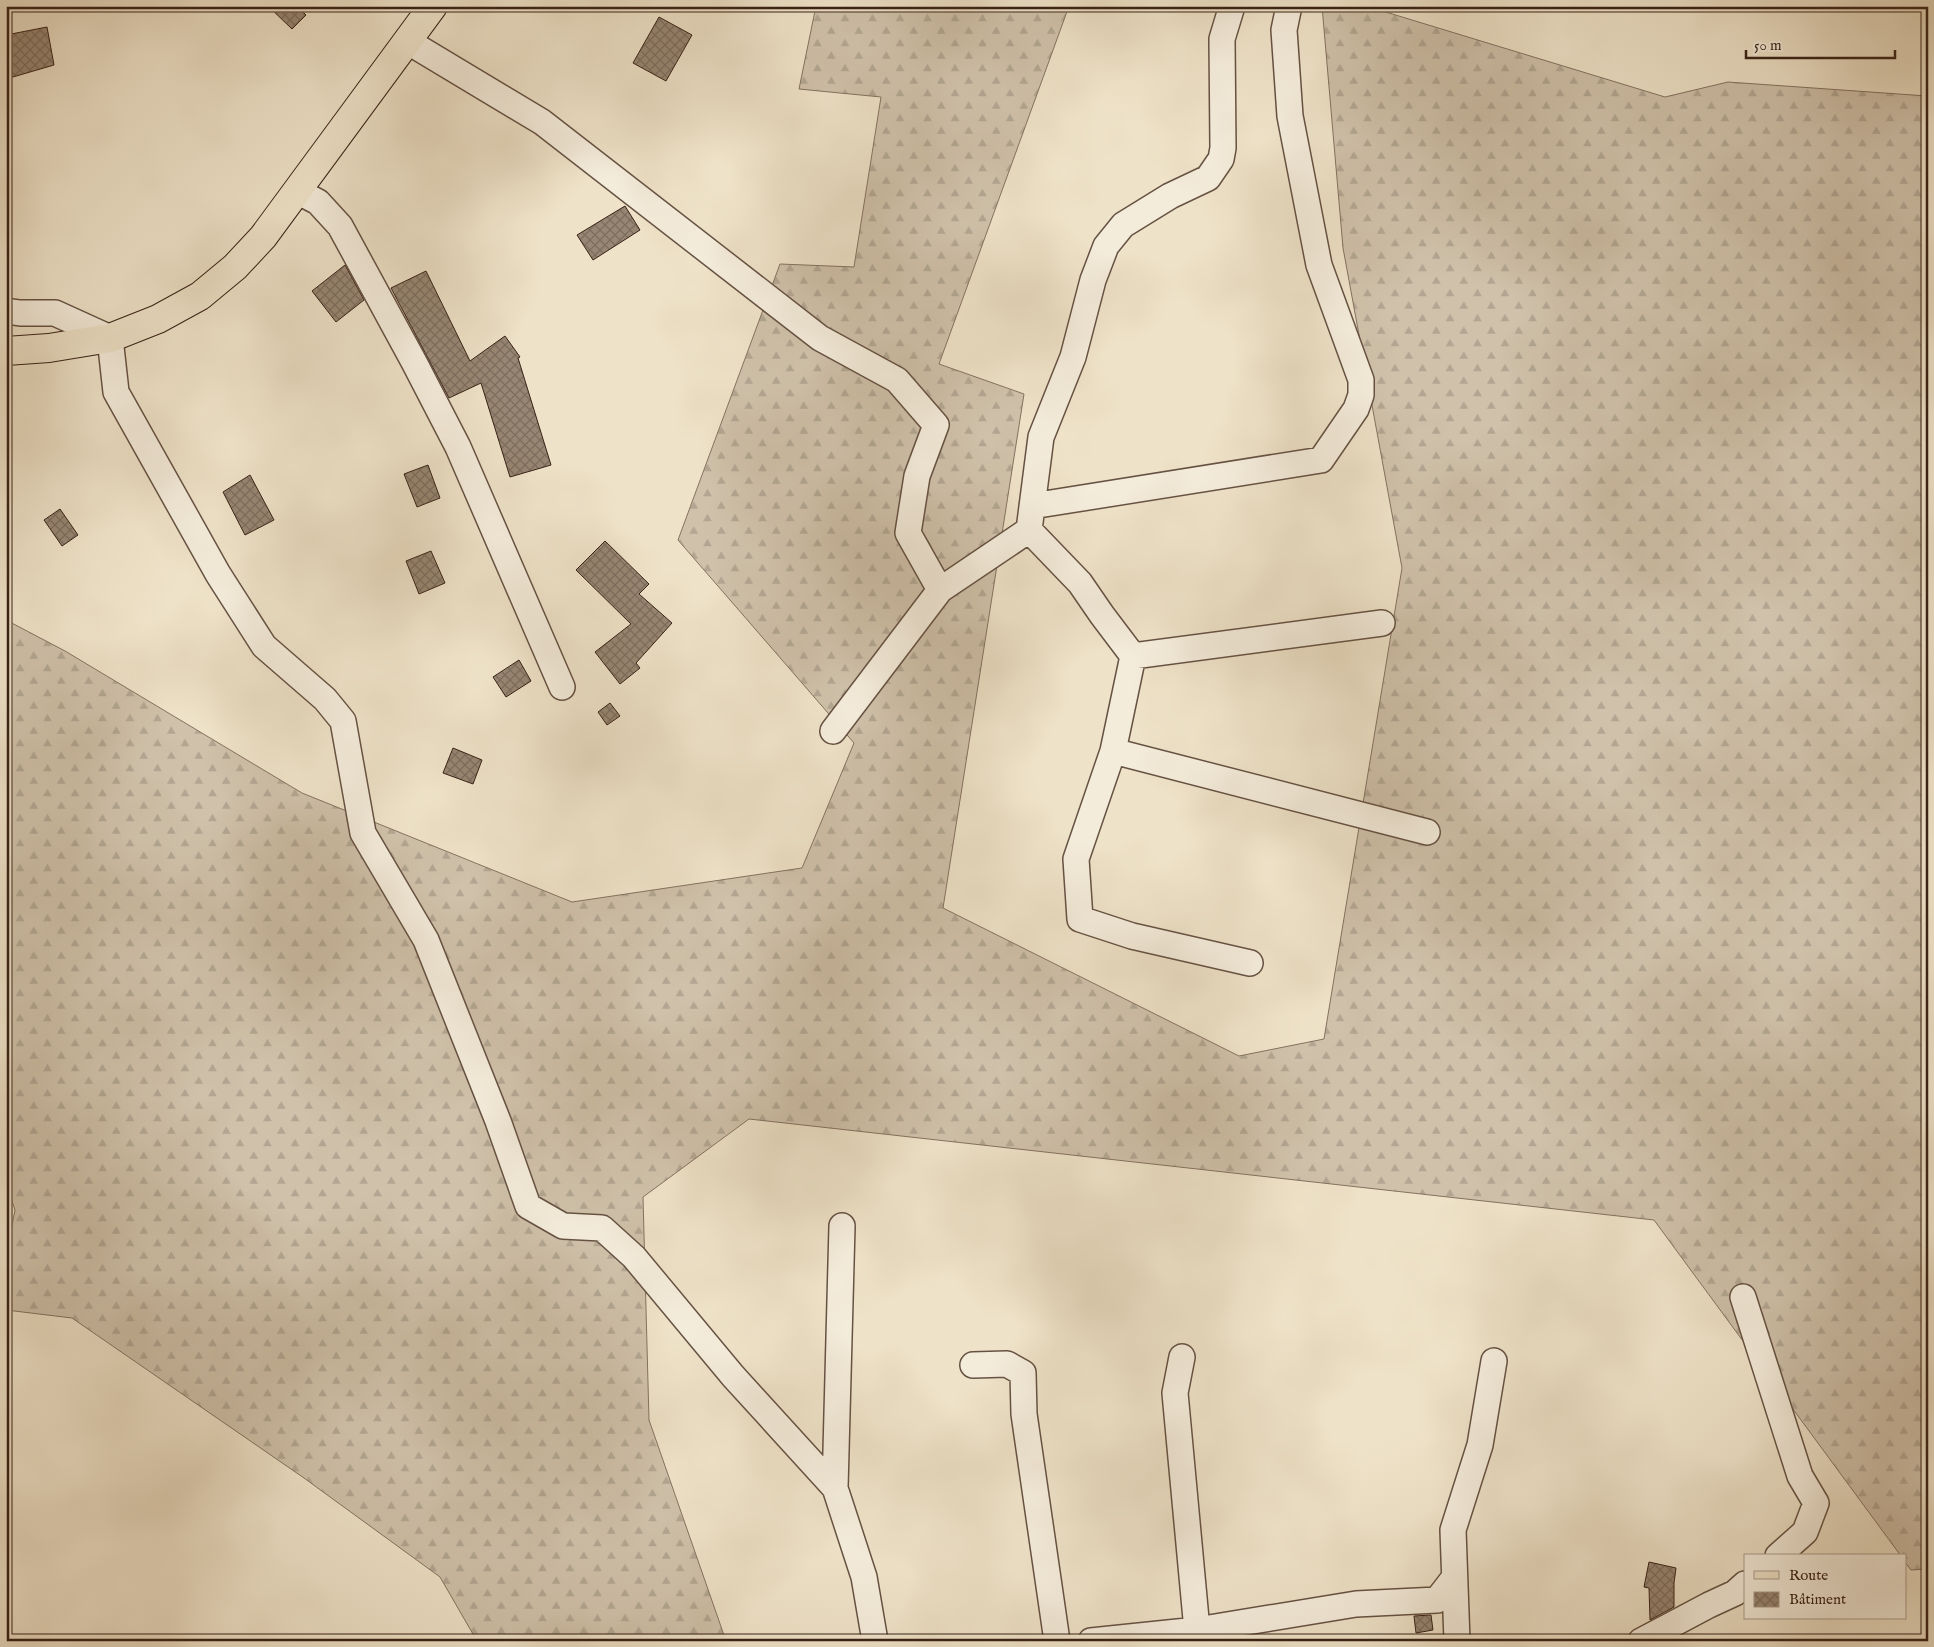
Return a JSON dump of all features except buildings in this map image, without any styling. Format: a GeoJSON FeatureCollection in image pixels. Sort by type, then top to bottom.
{"type":"FeatureCollection","features":[{"type":"Feature","properties":{"kind":"main road"},"geometry":{"type":"LineString","coordinates":[[6,351],[49,348],[110,338],[158,319],[200,296],[235,267],[263,237],[433,6]]}},
{"type":"Feature","properties":{"kind":"street"},"geometry":{"type":"LineString","coordinates":[[1134,656],[1030,518],[1041,437],[1073,357],[1093,280],[1106,246],[1123,225],[1170,196],[1208,178],[1221,159],[1223,148],[1222,39],[1232,6]]}},
{"type":"Feature","properties":{"kind":"street"},"geometry":{"type":"LineString","coordinates":[[833,731],[940,590],[1030,518],[1321,460],[1356,409],[1361,395],[1361,380],[1319,265],[1290,116],[1284,30],[1289,6]]}},
{"type":"Feature","properties":{"kind":"street"},"geometry":{"type":"LineString","coordinates":[[407,41],[542,122],[820,338],[897,380],[936,425],[917,476],[908,533],[940,590]]}},
{"type":"Feature","properties":{"kind":"street"},"geometry":{"type":"LineString","coordinates":[[297,191],[318,202],[340,226],[414,362],[458,447],[562,687]]}},
{"type":"Feature","properties":{"kind":"street"},"geometry":{"type":"LineString","coordinates":[[6,311],[55,313],[110,338],[116,392],[218,574],[264,646],[324,699],[343,721],[363,834],[426,940],[498,1120],[528,1206],[563,1226],[602,1228],[634,1257],[733,1376],[835,1488]]}},
{"type":"Feature","properties":{"kind":"street"},"geometry":{"type":"LineString","coordinates":[[1134,656],[1382,622]]}},
{"type":"Feature","properties":{"kind":"street"},"geometry":{"type":"LineString","coordinates":[[1134,656],[1113,751],[1076,860],[1080,919],[1132,936],[1250,964]]}},
{"type":"Feature","properties":{"kind":"street"},"geometry":{"type":"LineString","coordinates":[[1113,751],[1427,832]]}},
{"type":"Feature","properties":{"kind":"street"},"geometry":{"type":"LineString","coordinates":[[842,1226],[835,1488],[864,1577],[875,1641]]}},
{"type":"Feature","properties":{"kind":"street"},"geometry":{"type":"LineString","coordinates":[[1743,1297],[1800,1476],[1816,1503],[1805,1532],[1780,1554]]}},
{"type":"Feature","properties":{"kind":"street"},"geometry":{"type":"LineString","coordinates":[[1182,1357],[1175,1393],[1197,1630]]}},
{"type":"Feature","properties":{"kind":"street"},"geometry":{"type":"LineString","coordinates":[[1457,1641],[1453,1530],[1480,1445],[1494,1361]]}},
{"type":"Feature","properties":{"kind":"street"},"geometry":{"type":"LineString","coordinates":[[973,1365],[1007,1364],[1022,1373],[1024,1414],[1057,1641]]}},
{"type":"Feature","properties":{"kind":"street"},"geometry":{"type":"LineString","coordinates":[[1091,1641],[1152,1638],[1356,1604],[1437,1600],[1454,1578]]}},
{"type":"Feature","properties":{"kind":"street"},"geometry":{"type":"LineString","coordinates":[[1641,1641],[1735,1593],[1744,1585]]}},
{"type":"Feature","properties":{"kind":"green space"},"geometry":{"type":"Polygon","coordinates":[[[816,6],[1069,6],[939,364],[1024,394],[943,908],[1239,1056],[1324,1039],[1402,568],[1343,248],[1322,6],[1366,6],[1665,97],[1728,82],[1927,96],[1928,1569],[1911,1570],[1906,1563],[1906,1554],[1900,1554],[1654,1220],[749,1119],[643,1197],[649,1420],[726,1641],[477,1641],[440,1577],[304,1478],[72,1318],[6,1310],[6,1257],[15,1210],[6,1183],[6,620],[65,651],[302,793],[572,902],[802,868],[854,743],[678,540],[780,264],[854,267],[881,97],[799,89],[816,6]]]}}]}
